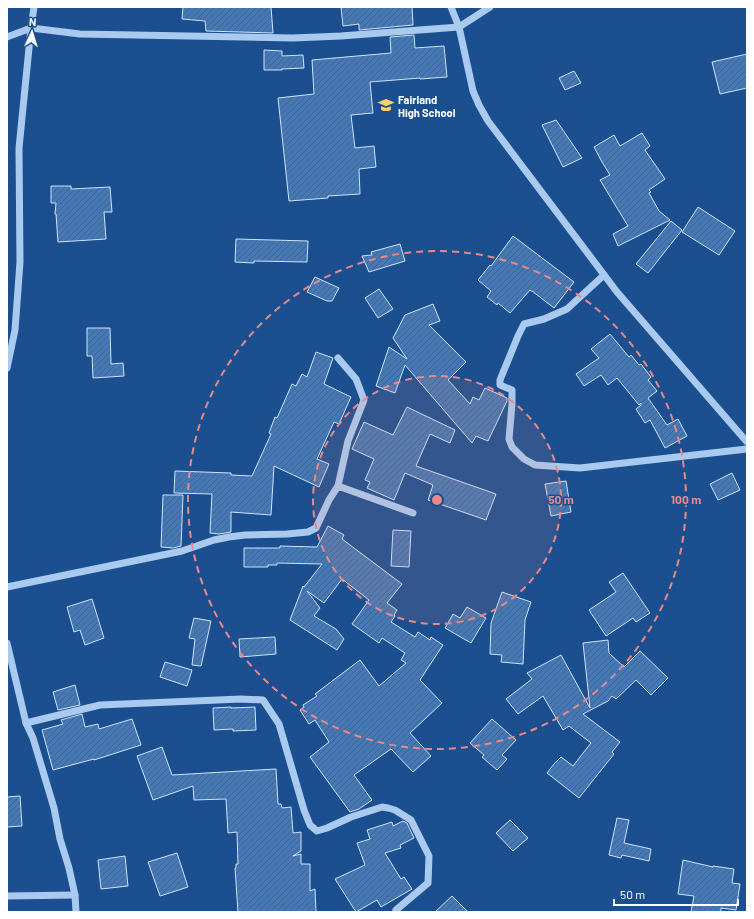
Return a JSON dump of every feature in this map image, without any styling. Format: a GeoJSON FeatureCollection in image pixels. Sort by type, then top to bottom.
{"type":"FeatureCollection","features":[{"type":"Feature","properties":{"kind":"street"},"geometry":{"type":"LineString","coordinates":[[7,368],[15,330],[20,262],[19,148],[34,7]]}},
{"type":"Feature","properties":{"kind":"street"},"geometry":{"type":"LineString","coordinates":[[451,7],[458,27],[473,91],[488,121],[617,292],[747,442]]}},
{"type":"Feature","properties":{"kind":"street"},"geometry":{"type":"LineString","coordinates":[[7,37],[31,28],[80,34],[293,38],[341,36],[458,27],[490,7]]}},
{"type":"Feature","properties":{"kind":"street"},"geometry":{"type":"LineString","coordinates":[[604,275],[567,309],[544,319],[524,324],[500,380],[500,385],[512,390],[509,439],[512,447],[524,459],[535,465],[580,468],[747,449]]}},
{"type":"Feature","properties":{"kind":"street"},"geometry":{"type":"LineString","coordinates":[[7,587],[182,550],[229,537],[245,534],[287,534],[308,532],[316,528],[329,500],[338,486],[348,440],[364,400],[356,379],[338,358]]}},
{"type":"Feature","properties":{"kind":"street"},"geometry":{"type":"LineString","coordinates":[[338,486],[413,513]]}},
{"type":"Feature","properties":{"kind":"street"},"geometry":{"type":"LineString","coordinates":[[7,643],[26,723],[33,738],[54,808],[60,839],[75,895],[76,912]]}},
{"type":"Feature","properties":{"kind":"street"},"geometry":{"type":"LineString","coordinates":[[26,723],[100,705],[240,699],[263,700],[279,724],[304,810],[310,825],[317,831],[351,817],[382,807],[395,810],[411,820],[429,856],[428,883],[396,910]]}},
{"type":"Feature","properties":{"kind":"street"},"geometry":{"type":"LineString","coordinates":[[7,896],[75,895]]}},
{"type":"Feature","properties":{"kind":"building"},"geometry":{"type":"Polygon","coordinates":[[[183,7],[271,7],[273,33],[206,31],[205,21],[182,19],[183,7]]]}},
{"type":"Feature","properties":{"kind":"building"},"geometry":{"type":"Polygon","coordinates":[[[341,7],[412,7],[413,25],[359,30],[359,24],[343,26],[341,7]]]}},
{"type":"Feature","properties":{"kind":"building"},"geometry":{"type":"Polygon","coordinates":[[[414,35],[415,48],[444,46],[447,77],[370,82],[373,113],[351,115],[355,148],[374,146],[376,167],[359,169],[360,194],[289,201],[278,98],[314,94],[312,60],[391,53],[390,37],[414,35]]]}},
{"type":"Feature","properties":{"kind":"building"},"geometry":{"type":"Polygon","coordinates":[[[264,50],[282,51],[282,56],[303,55],[304,68],[264,70],[264,50]]]}},
{"type":"Feature","properties":{"kind":"building"},"geometry":{"type":"Polygon","coordinates":[[[747,54],[747,88],[720,94],[712,62],[747,54]]]}},
{"type":"Feature","properties":{"kind":"building"},"geometry":{"type":"Polygon","coordinates":[[[574,71],[581,83],[565,90],[559,78],[574,71]]]}},
{"type":"Feature","properties":{"kind":"building"},"geometry":{"type":"Polygon","coordinates":[[[556,120],[582,158],[563,167],[542,125],[556,120]]]}},
{"type":"Feature","properties":{"kind":"building"},"geometry":{"type":"Polygon","coordinates":[[[642,133],[650,146],[645,150],[665,179],[649,190],[651,192],[649,193],[659,211],[670,220],[618,246],[613,234],[628,226],[600,180],[610,175],[594,147],[614,135],[620,146],[642,133]]]}},
{"type":"Feature","properties":{"kind":"building"},"geometry":{"type":"Polygon","coordinates":[[[51,186],[71,186],[71,189],[110,187],[112,212],[104,212],[106,239],[58,242],[55,214],[56,203],[51,203],[51,186]]]}},
{"type":"Feature","properties":{"kind":"building"},"geometry":{"type":"Polygon","coordinates":[[[698,207],[735,231],[719,255],[682,232],[698,207]]]}},
{"type":"Feature","properties":{"kind":"building"},"geometry":{"type":"Polygon","coordinates":[[[671,221],[682,230],[648,273],[636,264],[671,221]]]}},
{"type":"Feature","properties":{"kind":"building"},"geometry":{"type":"Polygon","coordinates":[[[513,236],[574,282],[554,308],[530,290],[510,313],[498,303],[497,305],[487,297],[491,291],[478,280],[490,265],[491,266],[513,236]]]}},
{"type":"Feature","properties":{"kind":"building"},"geometry":{"type":"Polygon","coordinates":[[[236,239],[308,241],[307,262],[235,262],[236,239]]]}},
{"type":"Feature","properties":{"kind":"building"},"geometry":{"type":"Polygon","coordinates":[[[400,244],[405,261],[369,272],[362,256],[372,255],[371,252],[400,244]]]}},
{"type":"Feature","properties":{"kind":"building"},"geometry":{"type":"Polygon","coordinates":[[[315,277],[339,288],[332,301],[327,301],[307,292],[315,277]]]}},
{"type":"Feature","properties":{"kind":"building"},"geometry":{"type":"Polygon","coordinates":[[[379,289],[393,309],[378,318],[365,298],[379,289]]]}},
{"type":"Feature","properties":{"kind":"building"},"geometry":{"type":"Polygon","coordinates":[[[433,304],[440,321],[429,325],[466,362],[448,380],[470,404],[473,397],[479,400],[485,388],[507,398],[507,401],[488,441],[476,436],[472,443],[405,365],[395,393],[376,386],[389,347],[407,359],[393,338],[405,315],[433,304]]]}},
{"type":"Feature","properties":{"kind":"building"},"geometry":{"type":"Polygon","coordinates":[[[87,328],[110,328],[111,364],[123,363],[124,376],[93,378],[92,356],[87,356],[87,328]]]}},
{"type":"Feature","properties":{"kind":"building"},"geometry":{"type":"Polygon","coordinates":[[[610,334],[629,357],[631,355],[639,365],[641,364],[651,377],[648,380],[657,391],[648,398],[667,425],[678,419],[687,436],[665,448],[650,420],[645,423],[636,409],[641,405],[641,403],[639,405],[617,378],[608,385],[601,375],[584,386],[576,374],[599,358],[591,349],[610,334]]]}},
{"type":"Feature","properties":{"kind":"building"},"geometry":{"type":"Polygon","coordinates":[[[316,352],[333,358],[324,384],[351,397],[339,424],[334,422],[317,459],[329,464],[319,487],[274,466],[271,515],[231,512],[231,532],[219,534],[210,533],[212,494],[174,493],[175,471],[231,473],[231,475],[252,476],[271,434],[269,433],[275,417],[277,418],[292,384],[296,386],[302,374],[307,377],[316,352]]]}},
{"type":"Feature","properties":{"kind":"building"},"geometry":{"type":"Polygon","coordinates":[[[407,407],[455,430],[450,443],[430,434],[416,466],[496,494],[486,520],[428,500],[433,485],[405,473],[394,500],[367,488],[370,482],[365,480],[374,459],[352,449],[364,422],[393,435],[407,407]]]}},
{"type":"Feature","properties":{"kind":"building"},"geometry":{"type":"Polygon","coordinates":[[[732,473],[740,490],[718,500],[710,484],[732,473]]]}},
{"type":"Feature","properties":{"kind":"building"},"geometry":{"type":"Polygon","coordinates":[[[566,481],[571,512],[551,516],[545,484],[566,481]]]}},
{"type":"Feature","properties":{"kind":"building"},"geometry":{"type":"Polygon","coordinates":[[[163,495],[183,495],[181,546],[173,548],[161,547],[163,495]]]}},
{"type":"Feature","properties":{"kind":"building"},"geometry":{"type":"Polygon","coordinates":[[[328,526],[344,535],[342,539],[402,584],[387,603],[397,610],[391,622],[415,637],[418,632],[430,640],[431,637],[443,645],[420,680],[442,703],[410,733],[431,756],[413,772],[391,749],[354,775],[372,800],[359,809],[350,812],[310,757],[329,742],[315,720],[309,724],[300,710],[304,707],[303,705],[317,696],[315,694],[360,660],[379,686],[406,663],[401,660],[405,653],[382,638],[379,643],[352,624],[369,600],[342,579],[324,603],[307,591],[320,608],[314,616],[336,629],[344,639],[337,650],[290,620],[303,586],[304,587],[322,564],[277,563],[277,565],[268,565],[268,567],[244,567],[244,548],[280,548],[280,546],[317,547],[328,526]]]}},
{"type":"Feature","properties":{"kind":"building"},"geometry":{"type":"Polygon","coordinates":[[[393,530],[411,531],[409,567],[391,566],[393,530]]]}},
{"type":"Feature","properties":{"kind":"building"},"geometry":{"type":"Polygon","coordinates":[[[623,573],[650,613],[636,622],[633,618],[606,636],[589,610],[616,592],[609,582],[623,573]]]}},
{"type":"Feature","properties":{"kind":"building"},"geometry":{"type":"Polygon","coordinates":[[[502,592],[531,602],[525,620],[523,664],[501,662],[502,655],[490,654],[491,623],[502,592]]]}},
{"type":"Feature","properties":{"kind":"building"},"geometry":{"type":"Polygon","coordinates":[[[92,599],[104,638],[85,645],[80,630],[74,632],[67,607],[92,599]]]}},
{"type":"Feature","properties":{"kind":"building"},"geometry":{"type":"Polygon","coordinates":[[[467,607],[486,618],[471,643],[445,628],[453,614],[460,618],[467,607]]]}},
{"type":"Feature","properties":{"kind":"building"},"geometry":{"type":"Polygon","coordinates":[[[194,618],[211,621],[201,666],[192,665],[195,639],[189,638],[194,618]]]}},
{"type":"Feature","properties":{"kind":"building"},"geometry":{"type":"Polygon","coordinates":[[[275,637],[276,654],[240,657],[239,639],[275,637]]]}},
{"type":"Feature","properties":{"kind":"building"},"geometry":{"type":"Polygon","coordinates":[[[608,640],[609,653],[624,667],[640,651],[668,678],[651,695],[636,680],[616,699],[612,696],[608,701],[583,714],[620,742],[612,752],[614,754],[579,798],[547,773],[561,757],[573,766],[591,743],[569,726],[563,730],[543,696],[518,714],[506,699],[532,679],[527,673],[561,655],[590,708],[583,643],[608,640]]]}},
{"type":"Feature","properties":{"kind":"building"},"geometry":{"type":"Polygon","coordinates":[[[165,662],[192,670],[187,686],[160,677],[165,662]]]}},
{"type":"Feature","properties":{"kind":"building"},"geometry":{"type":"Polygon","coordinates":[[[75,685],[80,705],[58,710],[53,692],[75,685]]]}},
{"type":"Feature","properties":{"kind":"building"},"geometry":{"type":"Polygon","coordinates":[[[255,707],[256,730],[214,730],[213,708],[255,707]]]}},
{"type":"Feature","properties":{"kind":"building"},"geometry":{"type":"Polygon","coordinates":[[[82,714],[85,727],[98,724],[99,729],[132,719],[141,745],[94,760],[53,770],[42,730],[63,724],[61,720],[82,714]]]}},
{"type":"Feature","properties":{"kind":"building"},"geometry":{"type":"Polygon","coordinates":[[[492,719],[516,740],[502,755],[507,759],[497,770],[482,757],[484,755],[470,743],[492,719]]]}},
{"type":"Feature","properties":{"kind":"building"},"geometry":{"type":"Polygon","coordinates":[[[162,747],[172,775],[276,769],[278,804],[281,804],[282,808],[291,807],[293,833],[301,832],[301,851],[293,856],[301,854],[301,864],[310,864],[310,891],[315,889],[316,912],[238,912],[235,868],[236,864],[238,864],[237,832],[228,833],[226,799],[194,800],[193,786],[153,800],[137,756],[162,747]]]}},
{"type":"Feature","properties":{"kind":"building"},"geometry":{"type":"Polygon","coordinates":[[[20,796],[22,826],[7,827],[7,797],[20,796]]]}},
{"type":"Feature","properties":{"kind":"building"},"geometry":{"type":"Polygon","coordinates":[[[617,818],[629,820],[624,843],[651,849],[649,861],[622,855],[621,858],[609,855],[617,818]]]}},
{"type":"Feature","properties":{"kind":"building"},"geometry":{"type":"Polygon","coordinates":[[[510,820],[528,838],[513,851],[496,833],[510,820]]]}},
{"type":"Feature","properties":{"kind":"building"},"geometry":{"type":"Polygon","coordinates":[[[403,821],[407,823],[414,838],[400,845],[401,848],[385,853],[401,879],[404,877],[412,889],[381,907],[377,900],[356,912],[335,879],[365,865],[357,843],[370,839],[367,830],[392,822],[393,826],[403,821]]]}},
{"type":"Feature","properties":{"kind":"building"},"geometry":{"type":"Polygon","coordinates":[[[177,853],[188,887],[160,896],[148,862],[177,853]]]}},
{"type":"Feature","properties":{"kind":"building"},"geometry":{"type":"Polygon","coordinates":[[[125,856],[128,886],[101,889],[98,860],[125,856]]]}},
{"type":"Feature","properties":{"kind":"building"},"geometry":{"type":"Polygon","coordinates":[[[683,860],[713,867],[734,869],[732,883],[740,884],[736,910],[721,908],[721,912],[691,912],[694,896],[678,894],[683,860]]]}},
{"type":"Feature","properties":{"kind":"building"},"geometry":{"type":"Polygon","coordinates":[[[452,896],[468,912],[435,912],[452,896]]]}},
{"type":"Feature","properties":{"kind":"place","name":"Fairland High School"},"geometry":{"type":"Point","coordinates":[386,105]}}]}
